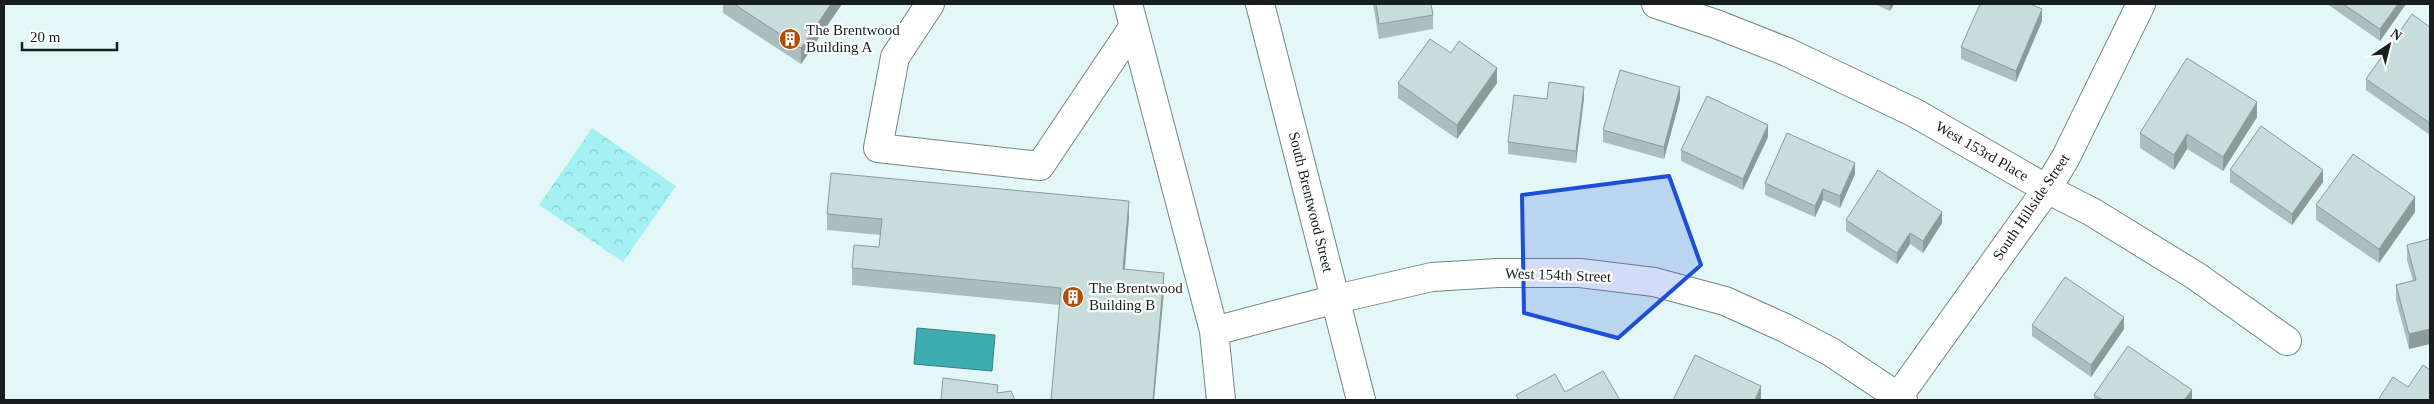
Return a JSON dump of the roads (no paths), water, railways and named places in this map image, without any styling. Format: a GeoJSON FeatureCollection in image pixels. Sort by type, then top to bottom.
{"type":"FeatureCollection","features":[{"type":"Feature","properties":{"kind":"street"},"geometry":{"type":"LineString","coordinates":[[930,4],[895,57],[878,148],[1040,166],[1131,15]]}},
{"type":"Feature","properties":{"kind":"street","name":"South Brentwood Street"},"geometry":{"type":"LineString","coordinates":[[1260,4],[1361,400]]}},
{"type":"Feature","properties":{"kind":"street","name":"West 153rd Place"},"geometry":{"type":"LineString","coordinates":[[1656,4],[1716,24],[1845,78],[1915,113],[2047,189],[2092,212],[2196,276],[2287,341]]}},
{"type":"Feature","properties":{"kind":"street","name":"South Hillside Street"},"geometry":{"type":"LineString","coordinates":[[1900,398],[2047,189],[2066,157],[2141,4]]}},
{"type":"Feature","properties":{"kind":"street"},"geometry":{"type":"LineString","coordinates":[[1131,15],[1214,331],[1221,400]]}},
{"type":"Feature","properties":{"kind":"street","name":"West 154th Street"},"geometry":{"type":"LineString","coordinates":[[1214,331],[1336,299],[1432,277],[1498,273],[1580,273],[1654,282],[1725,301],[1785,328],[1831,352],[1900,398]]}},
{"type":"Feature","properties":{"kind":"place","name":"The Brentwood Building A"},"geometry":{"type":"Point","coordinates":[790,39]}},
{"type":"Feature","properties":{"kind":"place","name":"The Brentwood Building B"},"geometry":{"type":"Point","coordinates":[1073,297]}}]}
